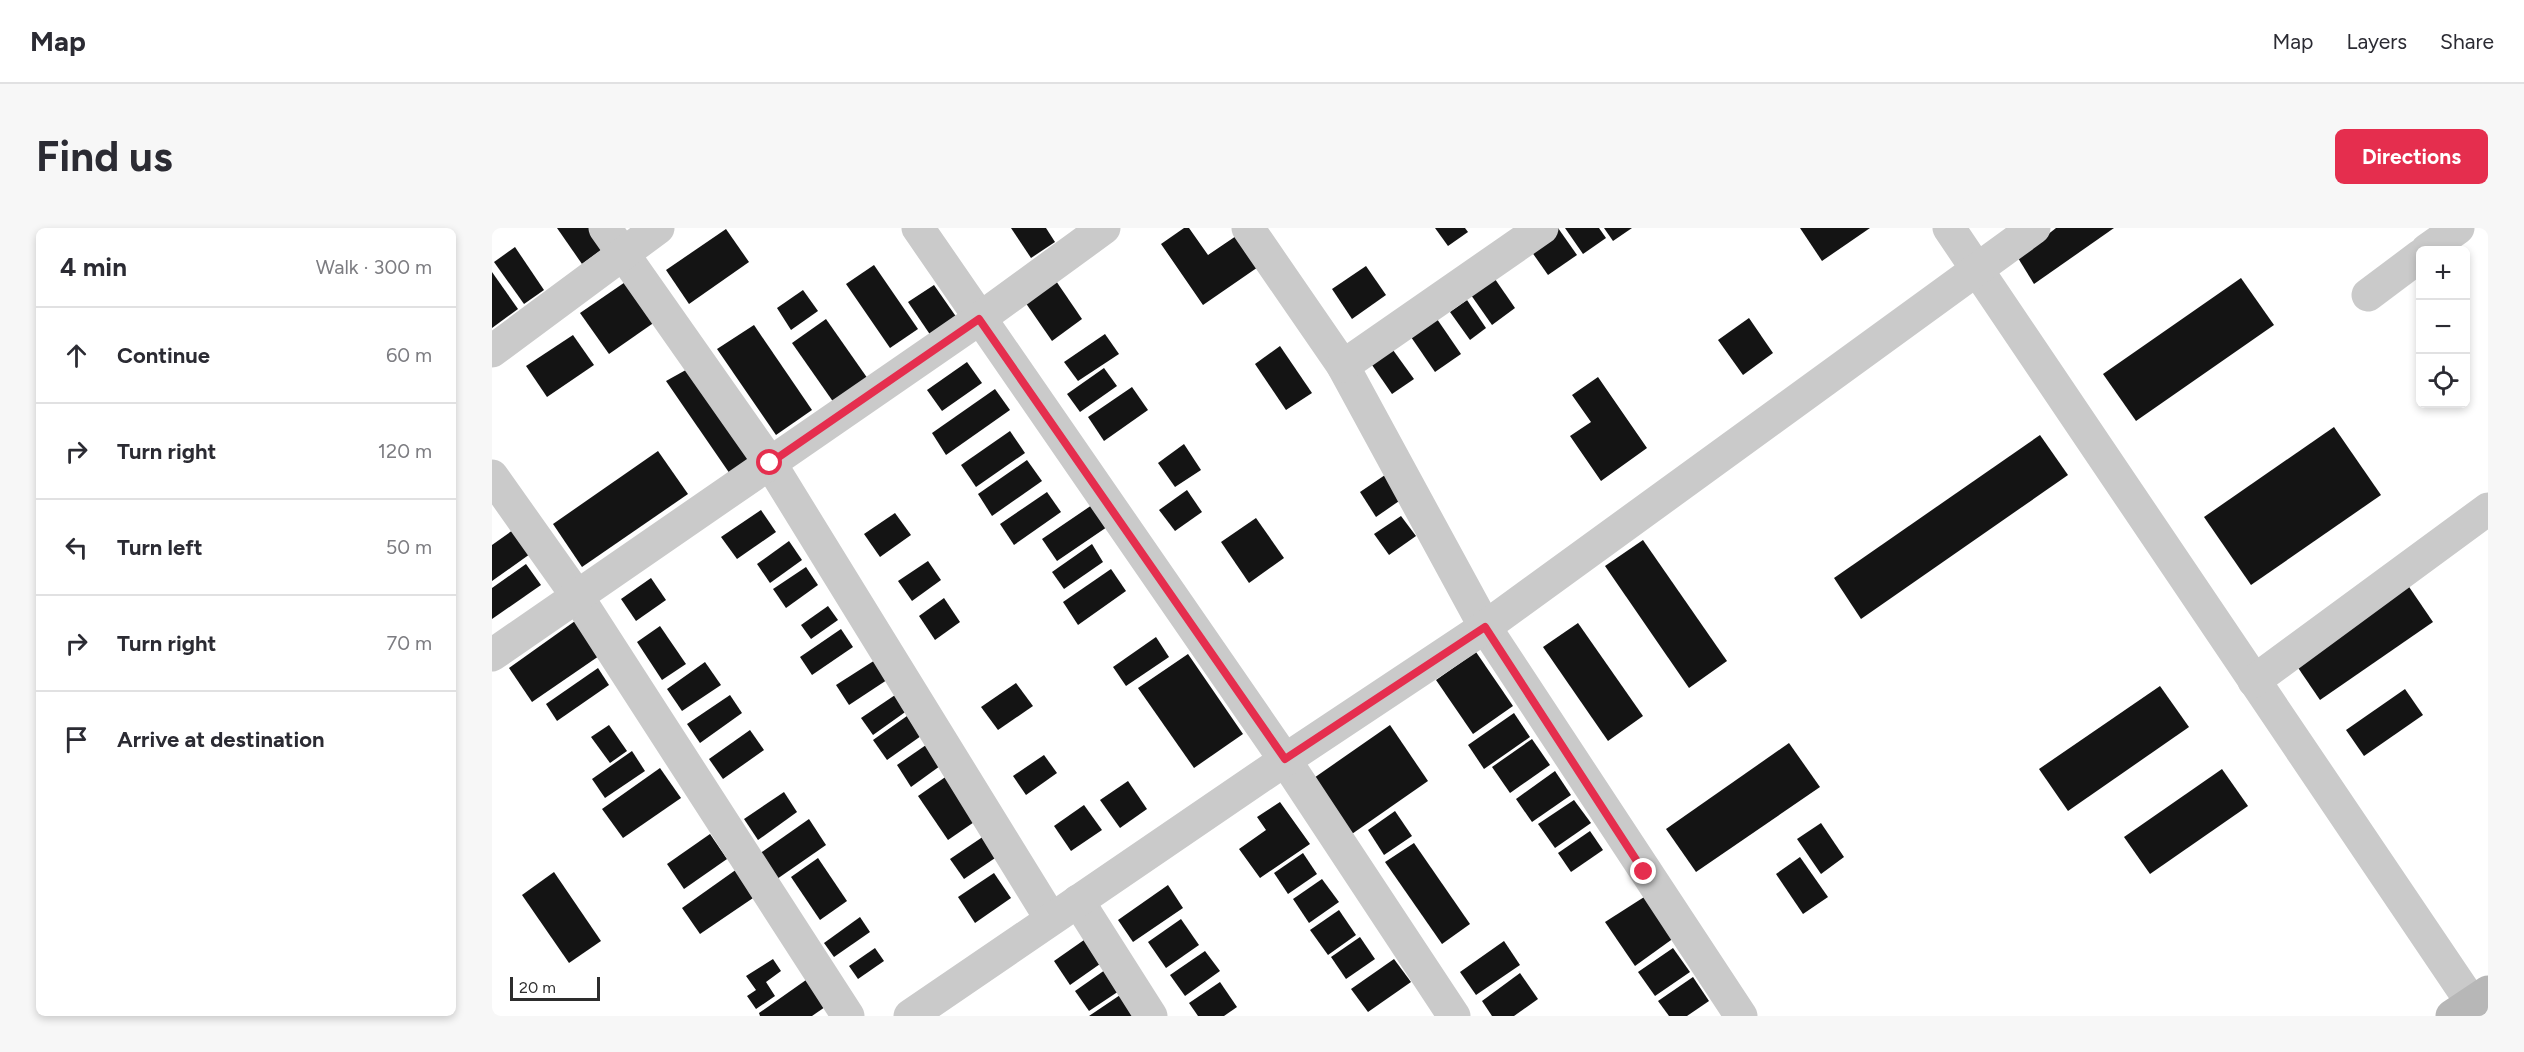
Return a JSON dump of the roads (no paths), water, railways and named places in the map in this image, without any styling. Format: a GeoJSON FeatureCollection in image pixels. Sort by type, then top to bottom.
{"type":"FeatureCollection","features":[{"type":"Feature","properties":{"kind":"street"},"geometry":{"type":"LineString","coordinates":[[492,351],[615,241],[658,228]]}},
{"type":"Feature","properties":{"kind":"street"},"geometry":{"type":"LineString","coordinates":[[918,228],[1285,759],[1454,1016]]}},
{"type":"Feature","properties":{"kind":"street"},"geometry":{"type":"LineString","coordinates":[[492,655],[979,319],[1104,228]]}},
{"type":"Feature","properties":{"kind":"street"},"geometry":{"type":"LineString","coordinates":[[1248,228],[1343,366],[1485,627],[1741,1016]]}},
{"type":"Feature","properties":{"kind":"street"},"geometry":{"type":"LineString","coordinates":[[1343,366],[1542,228]]}},
{"type":"Feature","properties":{"kind":"street"},"geometry":{"type":"LineString","coordinates":[[1949,228],[2471,1003]]}},
{"type":"Feature","properties":{"kind":"street"},"geometry":{"type":"LineString","coordinates":[[910,1016],[1285,759],[1485,627],[2034,228]]}},
{"type":"Feature","properties":{"kind":"street"},"geometry":{"type":"LineString","coordinates":[[2433,246],[2458,228]]}},
{"type":"Feature","properties":{"kind":"street"},"geometry":{"type":"LineString","coordinates":[[615,241],[770,463],[1051,919]]}},
{"type":"Feature","properties":{"kind":"street"},"geometry":{"type":"LineString","coordinates":[[2368,295],[2416,260]]}},
{"type":"Feature","properties":{"kind":"street"},"geometry":{"type":"LineString","coordinates":[[492,476],[577,596],[848,1016]]}},
{"type":"Feature","properties":{"kind":"street"},"geometry":{"type":"LineString","coordinates":[[2254,681],[2488,509]]}},
{"type":"Feature","properties":{"kind":"street"},"geometry":{"type":"LineString","coordinates":[[1078,901],[1151,1016]]}}]}
